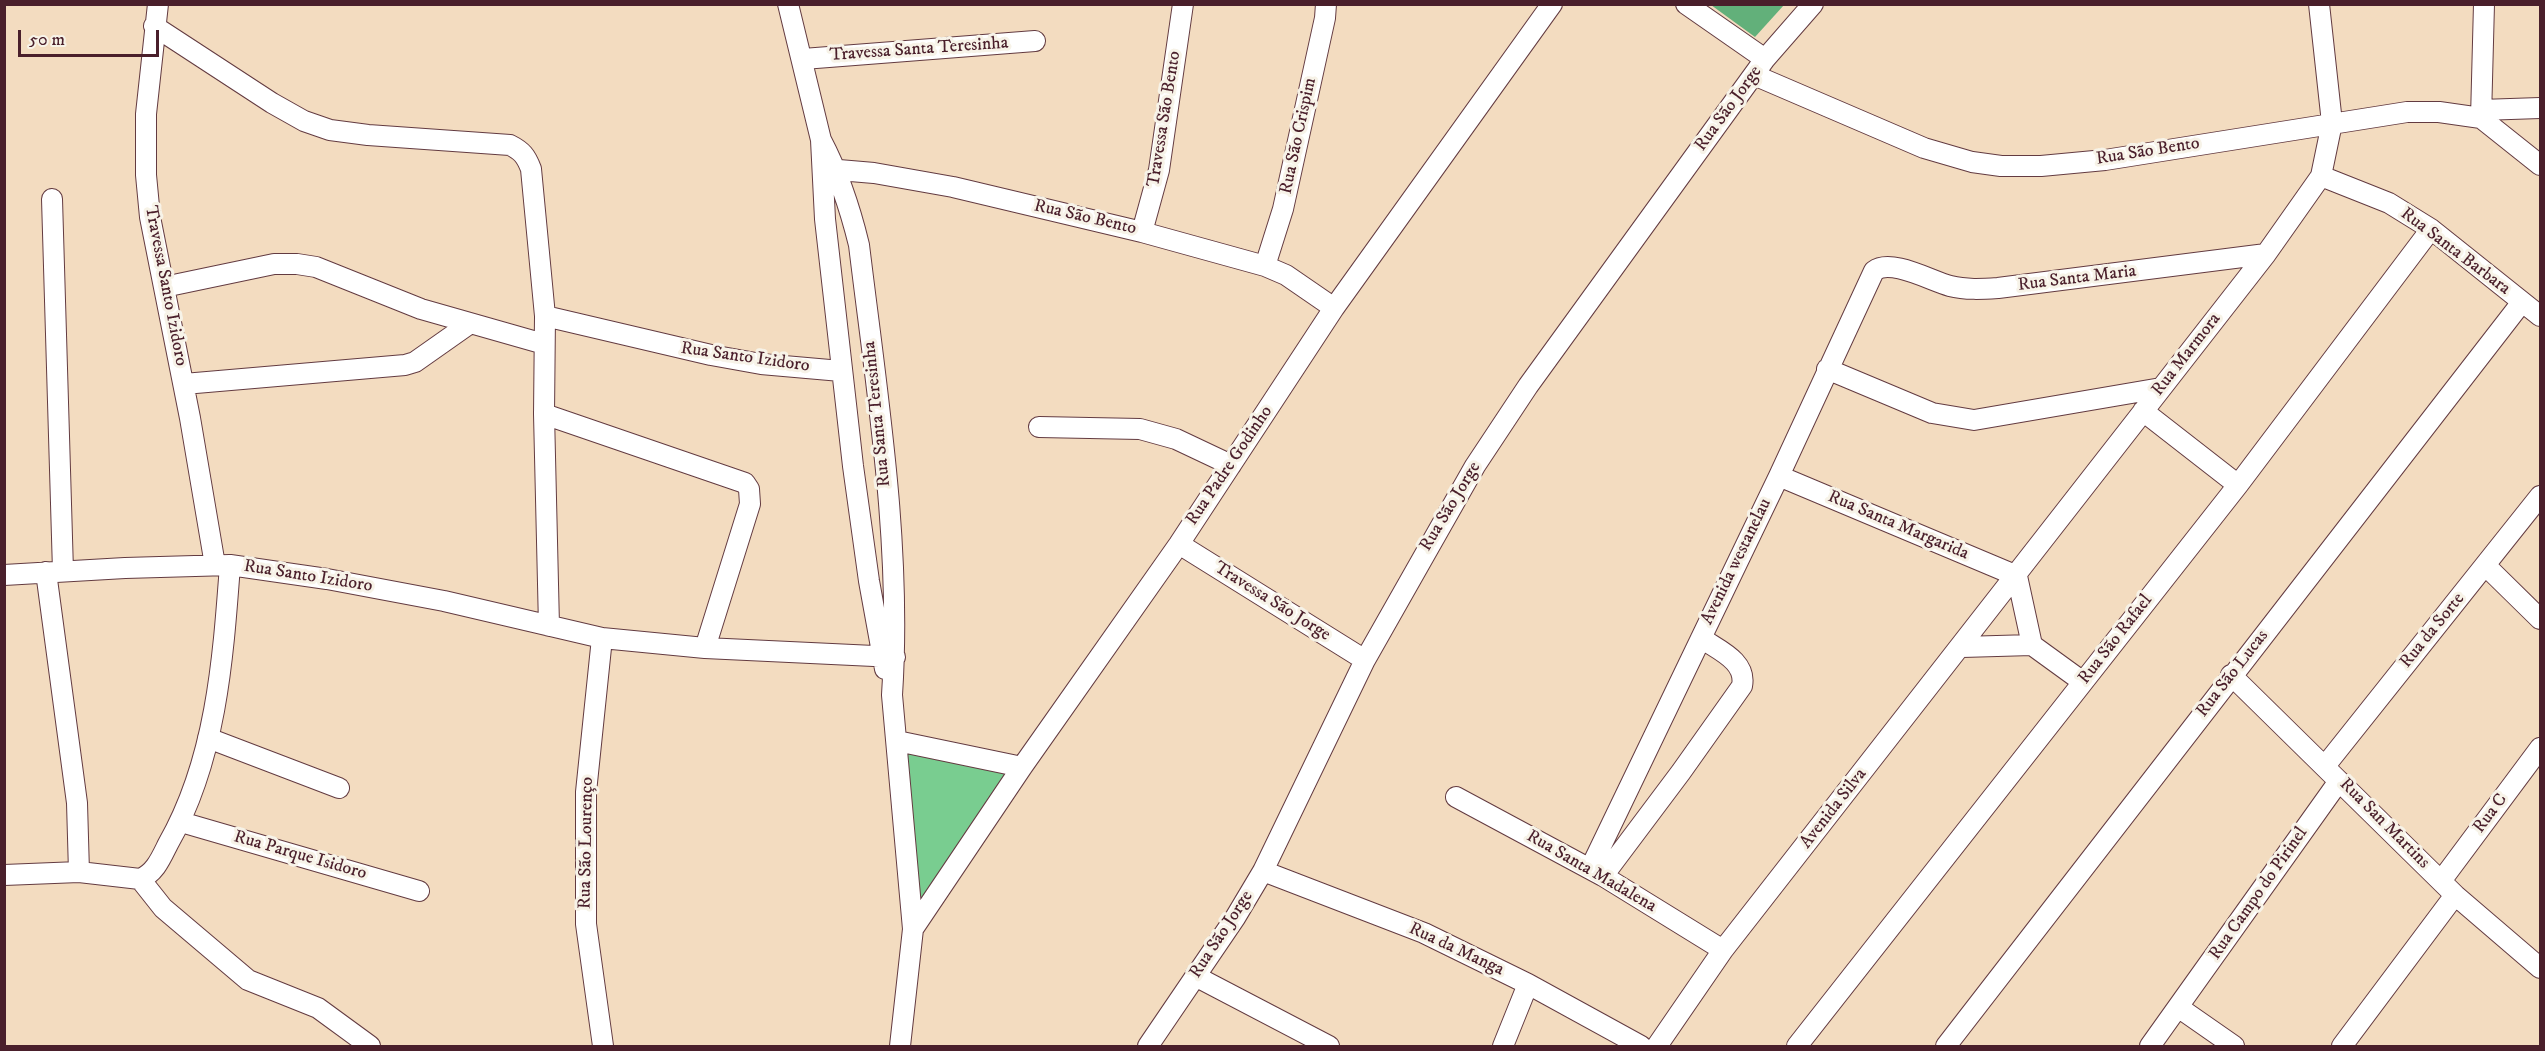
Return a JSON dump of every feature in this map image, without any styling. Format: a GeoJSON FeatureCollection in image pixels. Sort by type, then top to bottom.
{"type":"FeatureCollection","features":[{"type":"Feature","properties":{"kind":"street","name":"Travessa Santo Izidoro"},"geometry":{"type":"LineString","coordinates":[[158,4],[146,114],[150,217],[222,565]]}},
{"type":"Feature","properties":{"kind":"street","name":"Rua Santa Teresinha"},"geometry":{"type":"LineString","coordinates":[[788,4],[829,169],[852,214],[860,256],[889,512],[888,657]]}},
{"type":"Feature","properties":{"kind":"street","name":"Travessa São Bento"},"geometry":{"type":"LineString","coordinates":[[1142,232],[1163,148],[1183,4]]}},
{"type":"Feature","properties":{"kind":"street","name":"Rua São Crispim"},"geometry":{"type":"LineString","coordinates":[[1265,266],[1283,209],[1325,18],[1326,4]]}},
{"type":"Feature","properties":{"kind":"street","name":"Rua Padre Godinho"},"geometry":{"type":"LineString","coordinates":[[913,929],[1022,767],[1179,544],[1335,308],[1552,4]]}},
{"type":"Feature","properties":{"kind":"street"},"geometry":{"type":"LineString","coordinates":[[1686,4],[1759,67]]}},
{"type":"Feature","properties":{"kind":"street","name":"Rua São Jorge"},"geometry":{"type":"LineString","coordinates":[[1148,1047],[1263,871],[1365,660],[1474,466],[1535,377],[1759,67],[1813,4]]}},
{"type":"Feature","properties":{"kind":"street","name":"Rua Marmora"},"geometry":{"type":"LineString","coordinates":[[2017,576],[2266,254],[2321,176],[2332,123],[2319,4]]}},
{"type":"Feature","properties":{"kind":"street"},"geometry":{"type":"LineString","coordinates":[[2481,114],[2484,4]]}},
{"type":"Feature","properties":{"kind":"street"},"geometry":{"type":"LineString","coordinates":[[154,26],[304,121],[330,130],[368,135],[510,146],[520,150],[527,157],[531,168],[544,316],[549,626]]}},
{"type":"Feature","properties":{"kind":"street","name":"Travessa Santa Teresinha"},"geometry":{"type":"LineString","coordinates":[[803,59],[1035,41]]}},
{"type":"Feature","properties":{"kind":"street","name":"Rua São Bento"},"geometry":{"type":"LineString","coordinates":[[1759,67],[1924,148],[1972,162],[2001,166],[2041,166],[2105,160],[2407,112],[2481,114],[2541,108]]}},
{"type":"Feature","properties":{"kind":"street","name":"Rua São Bento"},"geometry":{"type":"LineString","coordinates":[[2481,114],[2541,165]]}},
{"type":"Feature","properties":{"kind":"street","name":"Rua Santa Teresinha"},"geometry":{"type":"LineString","coordinates":[[829,169],[842,371],[853,466],[888,657],[913,929],[900,1047]]}},
{"type":"Feature","properties":{"kind":"street","name":"Rua São Bento"},"geometry":{"type":"LineString","coordinates":[[829,169],[874,172],[953,187],[1142,232],[1265,266],[1286,275],[1335,308]]}},
{"type":"Feature","properties":{"kind":"street","name":"Rua Santa Barbara"},"geometry":{"type":"LineString","coordinates":[[2321,176],[2389,203],[2431,229],[2540,316]]}},
{"type":"Feature","properties":{"kind":"street"},"geometry":{"type":"LineString","coordinates":[[51,199],[55,572],[77,803],[79,872]]}},
{"type":"Feature","properties":{"kind":"street","name":"Rua São Rafael"},"geometry":{"type":"LineString","coordinates":[[1797,1047],[2238,485],[2431,229]]}},
{"type":"Feature","properties":{"kind":"street","name":"Rua Santa Maria"},"geometry":{"type":"LineString","coordinates":[[1891,267],[1950,286],[1973,289],[1998,288],[2266,254]]}},
{"type":"Feature","properties":{"kind":"street"},"geometry":{"type":"LineString","coordinates":[[164,286],[274,264],[297,264],[316,267],[421,309],[544,344]]}},
{"type":"Feature","properties":{"kind":"street","name":"Avenida westanelau"},"geometry":{"type":"LineString","coordinates":[[1597,873],[1701,638],[1874,271],[1878,268],[1891,267]]}},
{"type":"Feature","properties":{"kind":"street","name":"Rua São Lucas"},"geometry":{"type":"LineString","coordinates":[[1946,1047],[2231,675],[2522,302]]}},
{"type":"Feature","properties":{"kind":"street","name":"Rua Santo Izidoro"},"geometry":{"type":"LineString","coordinates":[[544,316],[711,355],[761,364],[842,371]]}},
{"type":"Feature","properties":{"kind":"street"},"geometry":{"type":"LineString","coordinates":[[184,384],[405,365],[415,362],[469,324]]}},
{"type":"Feature","properties":{"kind":"street"},"geometry":{"type":"LineString","coordinates":[[1827,369],[1932,413],[1974,420],[2161,388]]}},
{"type":"Feature","properties":{"kind":"street"},"geometry":{"type":"LineString","coordinates":[[2143,411],[2238,485]]}},
{"type":"Feature","properties":{"kind":"street"},"geometry":{"type":"LineString","coordinates":[[544,414],[745,483],[749,489],[750,504],[705,648]]}},
{"type":"Feature","properties":{"kind":"street"},"geometry":{"type":"LineString","coordinates":[[1039,427],[1140,429],[1176,439],[1231,465]]}},
{"type":"Feature","properties":{"kind":"street","name":"Rua Santa Margarida"},"geometry":{"type":"LineString","coordinates":[[1779,476],[2017,576]]}},
{"type":"Feature","properties":{"kind":"street","name":"Rua da Sorte"},"geometry":{"type":"LineString","coordinates":[[2325,766],[2541,496]]}},
{"type":"Feature","properties":{"kind":"street","name":"Travessa São Jorge"},"geometry":{"type":"LineString","coordinates":[[1179,544],[1365,660]]}},
{"type":"Feature","properties":{"kind":"street"},"geometry":{"type":"LineString","coordinates":[[4,875],[79,872],[140,879],[154,870],[182,822],[208,738],[221,674],[222,565]]}},
{"type":"Feature","properties":{"kind":"street","name":"Rua Santo Izidoro"},"geometry":{"type":"LineString","coordinates":[[4,575],[222,565],[327,579],[421,596],[602,638],[705,648],[888,657]]}},
{"type":"Feature","properties":{"kind":"street"},"geometry":{"type":"LineString","coordinates":[[2486,566],[2541,619]]}},
{"type":"Feature","properties":{"kind":"street"},"geometry":{"type":"LineString","coordinates":[[2017,576],[2032,645]]}},
{"type":"Feature","properties":{"kind":"street","name":"Avenida Silva"},"geometry":{"type":"LineString","coordinates":[[1657,1047],[1723,950],[2017,576]]}},
{"type":"Feature","properties":{"kind":"street","name":"Rua São Lourenço"},"geometry":{"type":"LineString","coordinates":[[602,638],[586,792],[586,924],[603,1047]]}},
{"type":"Feature","properties":{"kind":"street"},"geometry":{"type":"LineString","coordinates":[[1597,873],[1681,772],[1742,686],[1744,678],[1736,662],[1701,638]]}},
{"type":"Feature","properties":{"kind":"street"},"geometry":{"type":"LineString","coordinates":[[1962,646],[2032,645],[2083,682]]}},
{"type":"Feature","properties":{"kind":"street","name":"Rua San Martins"},"geometry":{"type":"LineString","coordinates":[[2231,675],[2448,888],[2541,968]]}},
{"type":"Feature","properties":{"kind":"street"},"geometry":{"type":"LineString","coordinates":[[208,738],[339,788]]}},
{"type":"Feature","properties":{"kind":"street"},"geometry":{"type":"LineString","coordinates":[[897,741],[1022,767]]}},
{"type":"Feature","properties":{"kind":"street","name":"Rua C"},"geometry":{"type":"LineString","coordinates":[[2342,1047],[2541,748]]}},
{"type":"Feature","properties":{"kind":"street","name":"Rua Campo do Pirinel"},"geometry":{"type":"LineString","coordinates":[[2150,1047],[2339,781]]}},
{"type":"Feature","properties":{"kind":"street","name":"Rua Santa Madalena"},"geometry":{"type":"LineString","coordinates":[[1456,797],[1597,873],[1723,950]]}},
{"type":"Feature","properties":{"kind":"street","name":"Rua Parque Isidoro"},"geometry":{"type":"LineString","coordinates":[[182,822],[419,891]]}},
{"type":"Feature","properties":{"kind":"street","name":"Rua da Manga"},"geometry":{"type":"LineString","coordinates":[[1263,871],[1424,933],[1528,984],[1641,1047]]}},
{"type":"Feature","properties":{"kind":"street"},"geometry":{"type":"LineString","coordinates":[[140,879],[163,908],[248,980],[318,1008],[370,1047]]}},
{"type":"Feature","properties":{"kind":"street"},"geometry":{"type":"LineString","coordinates":[[1195,976],[1329,1047]]}},
{"type":"Feature","properties":{"kind":"street"},"geometry":{"type":"LineString","coordinates":[[1503,1047],[1528,984]]}},
{"type":"Feature","properties":{"kind":"street"},"geometry":{"type":"LineString","coordinates":[[2178,1007],[2234,1047]]}},
{"type":"Feature","properties":{"kind":"green space"},"geometry":{"type":"Polygon","coordinates":[[[1711,5],[1784,5],[1755,37],[1711,5]]]}},
{"type":"Feature","properties":{"kind":"green space"},"geometry":{"type":"Polygon","coordinates":[[[903,751],[1013,772],[917,909],[903,751]]]}}]}
